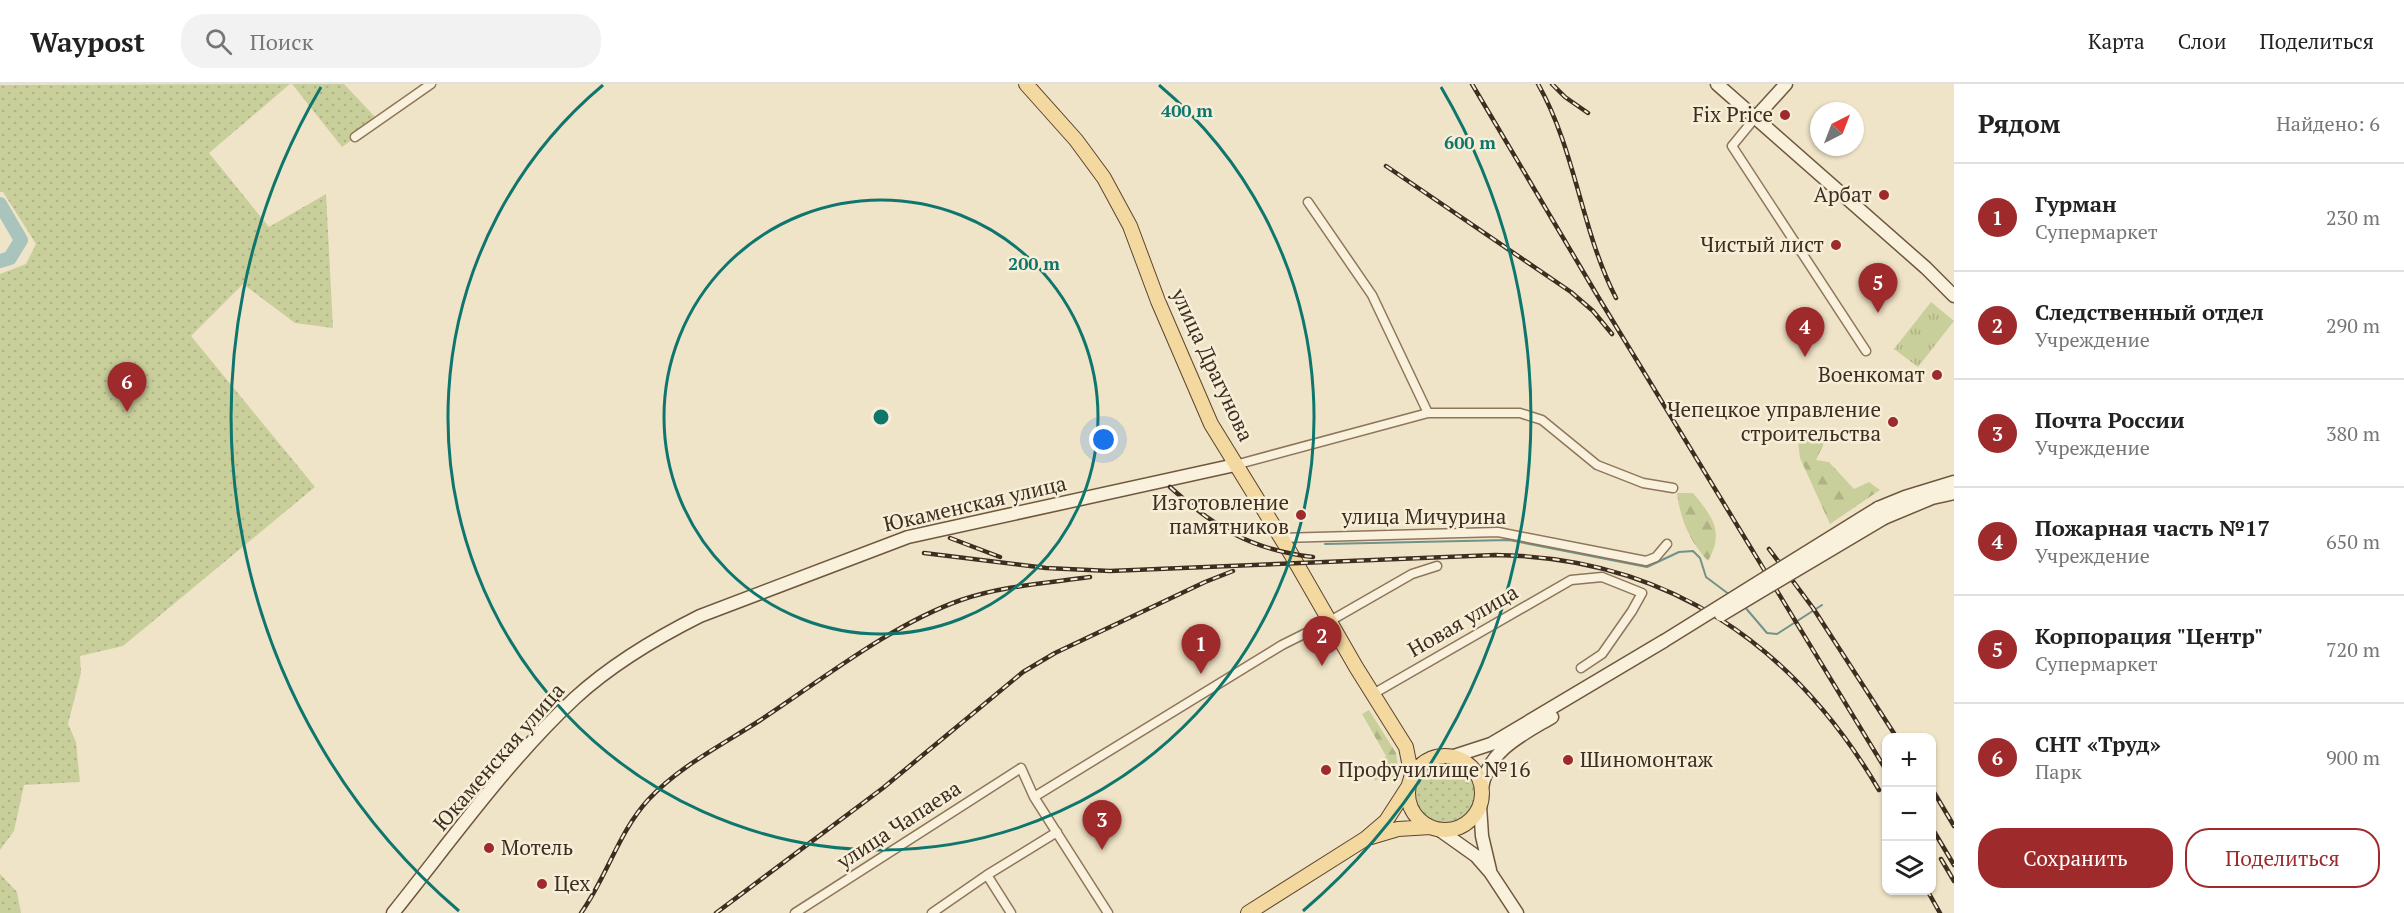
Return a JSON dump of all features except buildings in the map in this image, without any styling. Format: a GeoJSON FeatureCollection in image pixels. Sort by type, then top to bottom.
{"type":"FeatureCollection","features":[{"type":"Feature","properties":{"kind":"main road","name":"улица Драгунова"},"geometry":{"type":"LineString","coordinates":[[1026,84],[1076,140],[1097,169],[1130,226],[1158,300],[1211,424],[1406,747],[1411,781]]}},
{"type":"Feature","properties":{"kind":"main road"},"geometry":{"type":"LineString","coordinates":[[1717,84],[1757,115],[1954,285]]}},
{"type":"Feature","properties":{"kind":"main road"},"geometry":{"type":"LineString","coordinates":[[1727,84],[1757,115],[1954,296]]}},
{"type":"Feature","properties":{"kind":"main road"},"geometry":{"type":"LineString","coordinates":[[1757,115],[1786,84]]}},
{"type":"Feature","properties":{"kind":"main road","name":"Юкаменская улица"},"geometry":{"type":"LineString","coordinates":[[393,913],[554,718],[595,681],[680,626],[700,616],[901,539],[1235,465]]}},
{"type":"Feature","properties":{"kind":"main road"},"geometry":{"type":"LineString","coordinates":[[1490,872],[1482,836],[1480,806],[1482,788],[1487,770],[1505,747],[1666,644],[1905,497],[1954,482]]}},
{"type":"Feature","properties":{"kind":"main road"},"geometry":{"type":"LineString","coordinates":[[1881,513],[1954,493]]}},
{"type":"Feature","properties":{"kind":"main road"},"geometry":{"type":"LineString","coordinates":[[1248,913],[1365,839],[1386,820],[1425,763],[1491,744],[1666,644]]}},
{"type":"Feature","properties":{"kind":"main road","name":"улица Драгунова"},"geometry":{"type":"LineString","coordinates":[[1395,728],[1417,749],[1427,755],[1444,757]]}},
{"type":"Feature","properties":{"kind":"main road"},"geometry":{"type":"LineString","coordinates":[[1444,757],[1469,765],[1482,788]]}},
{"type":"Feature","properties":{"kind":"main road"},"geometry":{"type":"LineString","coordinates":[[1411,781],[1409,794],[1416,816],[1464,846],[1490,872],[1517,913]]}},
{"type":"Feature","properties":{"kind":"main road"},"geometry":{"type":"LineString","coordinates":[[1365,839],[1398,829],[1452,829],[1473,818],[1480,806]]}},
{"type":"Feature","properties":{"kind":"street"},"geometry":{"type":"LineString","coordinates":[[355,137],[432,84]]}},
{"type":"Feature","properties":{"kind":"street"},"geometry":{"type":"LineString","coordinates":[[1757,115],[1732,146],[1866,351]]}},
{"type":"Feature","properties":{"kind":"street"},"geometry":{"type":"LineString","coordinates":[[1308,201],[1372,295],[1428,413]]}},
{"type":"Feature","properties":{"kind":"street","name":"Юкаменская улица"},"geometry":{"type":"LineString","coordinates":[[1235,465],[1428,413],[1520,413],[1542,420],[1597,465],[1643,483],[1673,488]]}},
{"type":"Feature","properties":{"kind":"street","name":"улица Мичурина"},"geometry":{"type":"LineString","coordinates":[[1280,538],[1498,532],[1646,561],[1656,557],[1666,544]]}},
{"type":"Feature","properties":{"kind":"street"},"geometry":{"type":"LineString","coordinates":[[1108,913],[1034,797],[1282,645],[1412,574],[1437,566]]}},
{"type":"Feature","properties":{"kind":"street","name":"Новая улица"},"geometry":{"type":"LineString","coordinates":[[1372,694],[1571,580],[1602,577],[1642,592],[1632,611],[1602,654],[1581,668]]}},
{"type":"Feature","properties":{"kind":"street","name":"улица Чапаева"},"geometry":{"type":"LineString","coordinates":[[795,913],[1021,768],[1034,797]]}},
{"type":"Feature","properties":{"kind":"street"},"geometry":{"type":"LineString","coordinates":[[932,913],[987,875],[1057,832]]}},
{"type":"Feature","properties":{"kind":"street"},"geometry":{"type":"LineString","coordinates":[[987,875],[1011,913]]}},
{"type":"Feature","properties":{"kind":"green space"},"geometry":{"type":"Polygon","coordinates":[[[290,84],[209,153],[269,227],[326,194],[333,328],[295,323],[243,284],[191,336],[315,487],[123,646],[80,656],[81,673],[68,724],[76,742],[80,782],[24,785],[14,831],[0,850],[0,274],[26,264],[36,244],[3,192],[0,192],[0,85],[290,84]]]}},
{"type":"Feature","properties":{"kind":"green space"},"geometry":{"type":"Polygon","coordinates":[[[292,84],[344,84],[379,121],[342,147],[292,84]]]}},
{"type":"Feature","properties":{"kind":"green space"},"geometry":{"type":"Polygon","coordinates":[[[1931,302],[1954,321],[1918,367],[1894,349],[1931,302]]]}},
{"type":"Feature","properties":{"kind":"green space"},"geometry":{"type":"Polygon","coordinates":[[[1797,433],[1824,443],[1816,460],[1829,462],[1854,489],[1869,482],[1880,490],[1830,524],[1800,458],[1797,433]]]}},
{"type":"Feature","properties":{"kind":"green space"},"geometry":{"type":"Polygon","coordinates":[[[1677,493],[1693,493],[1711,517],[1716,541],[1708,561],[1687,530],[1677,493]]]}},
{"type":"Feature","properties":{"kind":"green space"},"geometry":{"type":"Polygon","coordinates":[[[1369,710],[1396,753],[1399,772],[1394,780],[1384,777],[1375,781],[1372,774],[1386,756],[1362,714],[1369,710]]]}},
{"type":"Feature","properties":{"kind":"green space"},"geometry":{"type":"Polygon","coordinates":[[[1446,761],[1464,767],[1472,775],[1478,793],[1472,811],[1464,819],[1446,825],[1428,819],[1420,811],[1414,793],[1420,775],[1428,767],[1446,761]]]}},
{"type":"Feature","properties":{"kind":"green space"},"geometry":{"type":"Polygon","coordinates":[[[0,874],[17,892],[21,913],[0,913],[0,874]]]}},
{"type":"Feature","properties":{"kind":"waterway"},"geometry":{"type":"LineString","coordinates":[[0,204],[21,240],[10,258],[0,261]]}},
{"type":"Feature","properties":{"kind":"waterway"},"geometry":{"type":"LineString","coordinates":[[1325,544],[1509,540],[1647,567],[1679,552],[1693,551],[1700,558],[1706,577],[1730,595]]}},
{"type":"Feature","properties":{"kind":"waterway"},"geometry":{"type":"LineString","coordinates":[[1744,606],[1767,633],[1777,634],[1822,605]]}},
{"type":"Feature","properties":{"kind":"railway"},"geometry":{"type":"LineString","coordinates":[[1472,84],[1597,295],[1882,763]]}},
{"type":"Feature","properties":{"kind":"railway"},"geometry":{"type":"LineString","coordinates":[[1538,84],[1561,136],[1594,245],[1616,298]]}},
{"type":"Feature","properties":{"kind":"railway"},"geometry":{"type":"LineString","coordinates":[[1552,84],[1565,97],[1588,113]]}},
{"type":"Feature","properties":{"kind":"railway"},"geometry":{"type":"LineString","coordinates":[[1386,166],[1571,292],[1593,311],[1612,334]]}},
{"type":"Feature","properties":{"kind":"railway"},"geometry":{"type":"LineString","coordinates":[[1170,487],[1203,514],[1236,535],[1271,549],[1313,557]]}},
{"type":"Feature","properties":{"kind":"railway"},"geometry":{"type":"LineString","coordinates":[[950,538],[1000,557]]}},
{"type":"Feature","properties":{"kind":"railway"},"geometry":{"type":"LineString","coordinates":[[1769,549],[1813,608],[1894,733]]}},
{"type":"Feature","properties":{"kind":"railway"},"geometry":{"type":"LineString","coordinates":[[924,553],[1046,568],[1110,571],[1495,555],[1557,560],[1616,572],[1670,592],[1720,619],[1765,652],[1807,692],[1845,738],[1879,790]]}},
{"type":"Feature","properties":{"kind":"railway"},"geometry":{"type":"LineString","coordinates":[[716,913],[883,788],[1023,672],[1055,653],[1233,571]]}},
{"type":"Feature","properties":{"kind":"railway"},"geometry":{"type":"LineString","coordinates":[[581,913],[638,813],[660,788],[701,757],[883,638],[935,610],[992,591],[1090,577]]}},
{"type":"Feature","properties":{"kind":"railway"},"geometry":{"type":"LineString","coordinates":[[1936,796],[1954,826]]}},
{"type":"Feature","properties":{"kind":"railway"},"geometry":{"type":"LineString","coordinates":[[1936,835],[1954,865]]}},
{"type":"Feature","properties":{"kind":"railway"},"geometry":{"type":"LineString","coordinates":[[1941,859],[1954,881]]}},
{"type":"Feature","properties":{"kind":"railway"},"geometry":{"type":"LineString","coordinates":[[1930,895],[1940,913]]}},
{"type":"Feature","properties":{"kind":"place","name":"Fix Price"},"geometry":{"type":"Point","coordinates":[1785,115]}},
{"type":"Feature","properties":{"kind":"place","name":"Арбат"},"geometry":{"type":"Point","coordinates":[1884,195]}},
{"type":"Feature","properties":{"kind":"place","name":"Чистый лист"},"geometry":{"type":"Point","coordinates":[1836,245]}},
{"type":"Feature","properties":{"kind":"place","name":"Корпорация \"Центр\""},"geometry":{"type":"Point","coordinates":[1878,313]}},
{"type":"Feature","properties":{"kind":"place","name":"Пожарная часть №17"},"geometry":{"type":"Point","coordinates":[1805,357]}},
{"type":"Feature","properties":{"kind":"place","name":"Военкомат"},"geometry":{"type":"Point","coordinates":[1937,375]}},
{"type":"Feature","properties":{"kind":"place","name":"СНТ «Труд»"},"geometry":{"type":"Point","coordinates":[127,412]}},
{"type":"Feature","properties":{"kind":"place","name":"Чепецкое управление строительства"},"geometry":{"type":"Point","coordinates":[1893,422]}},
{"type":"Feature","properties":{"kind":"place","name":"Изготовление памятников"},"geometry":{"type":"Point","coordinates":[1301,515]}},
{"type":"Feature","properties":{"kind":"place","name":"Следственный отдел"},"geometry":{"type":"Point","coordinates":[1322,666]}},
{"type":"Feature","properties":{"kind":"place","name":"Гурман"},"geometry":{"type":"Point","coordinates":[1201,674]}},
{"type":"Feature","properties":{"kind":"place","name":"Шиномонтаж"},"geometry":{"type":"Point","coordinates":[1568,760]}},
{"type":"Feature","properties":{"kind":"place","name":"Профучилище №16"},"geometry":{"type":"Point","coordinates":[1326,770]}},
{"type":"Feature","properties":{"kind":"place","name":"Мотель"},"geometry":{"type":"Point","coordinates":[489,848]}},
{"type":"Feature","properties":{"kind":"place","name":"Почта России"},"geometry":{"type":"Point","coordinates":[1102,850]}},
{"type":"Feature","properties":{"kind":"place","name":"Цех"},"geometry":{"type":"Point","coordinates":[542,884]}}]}
